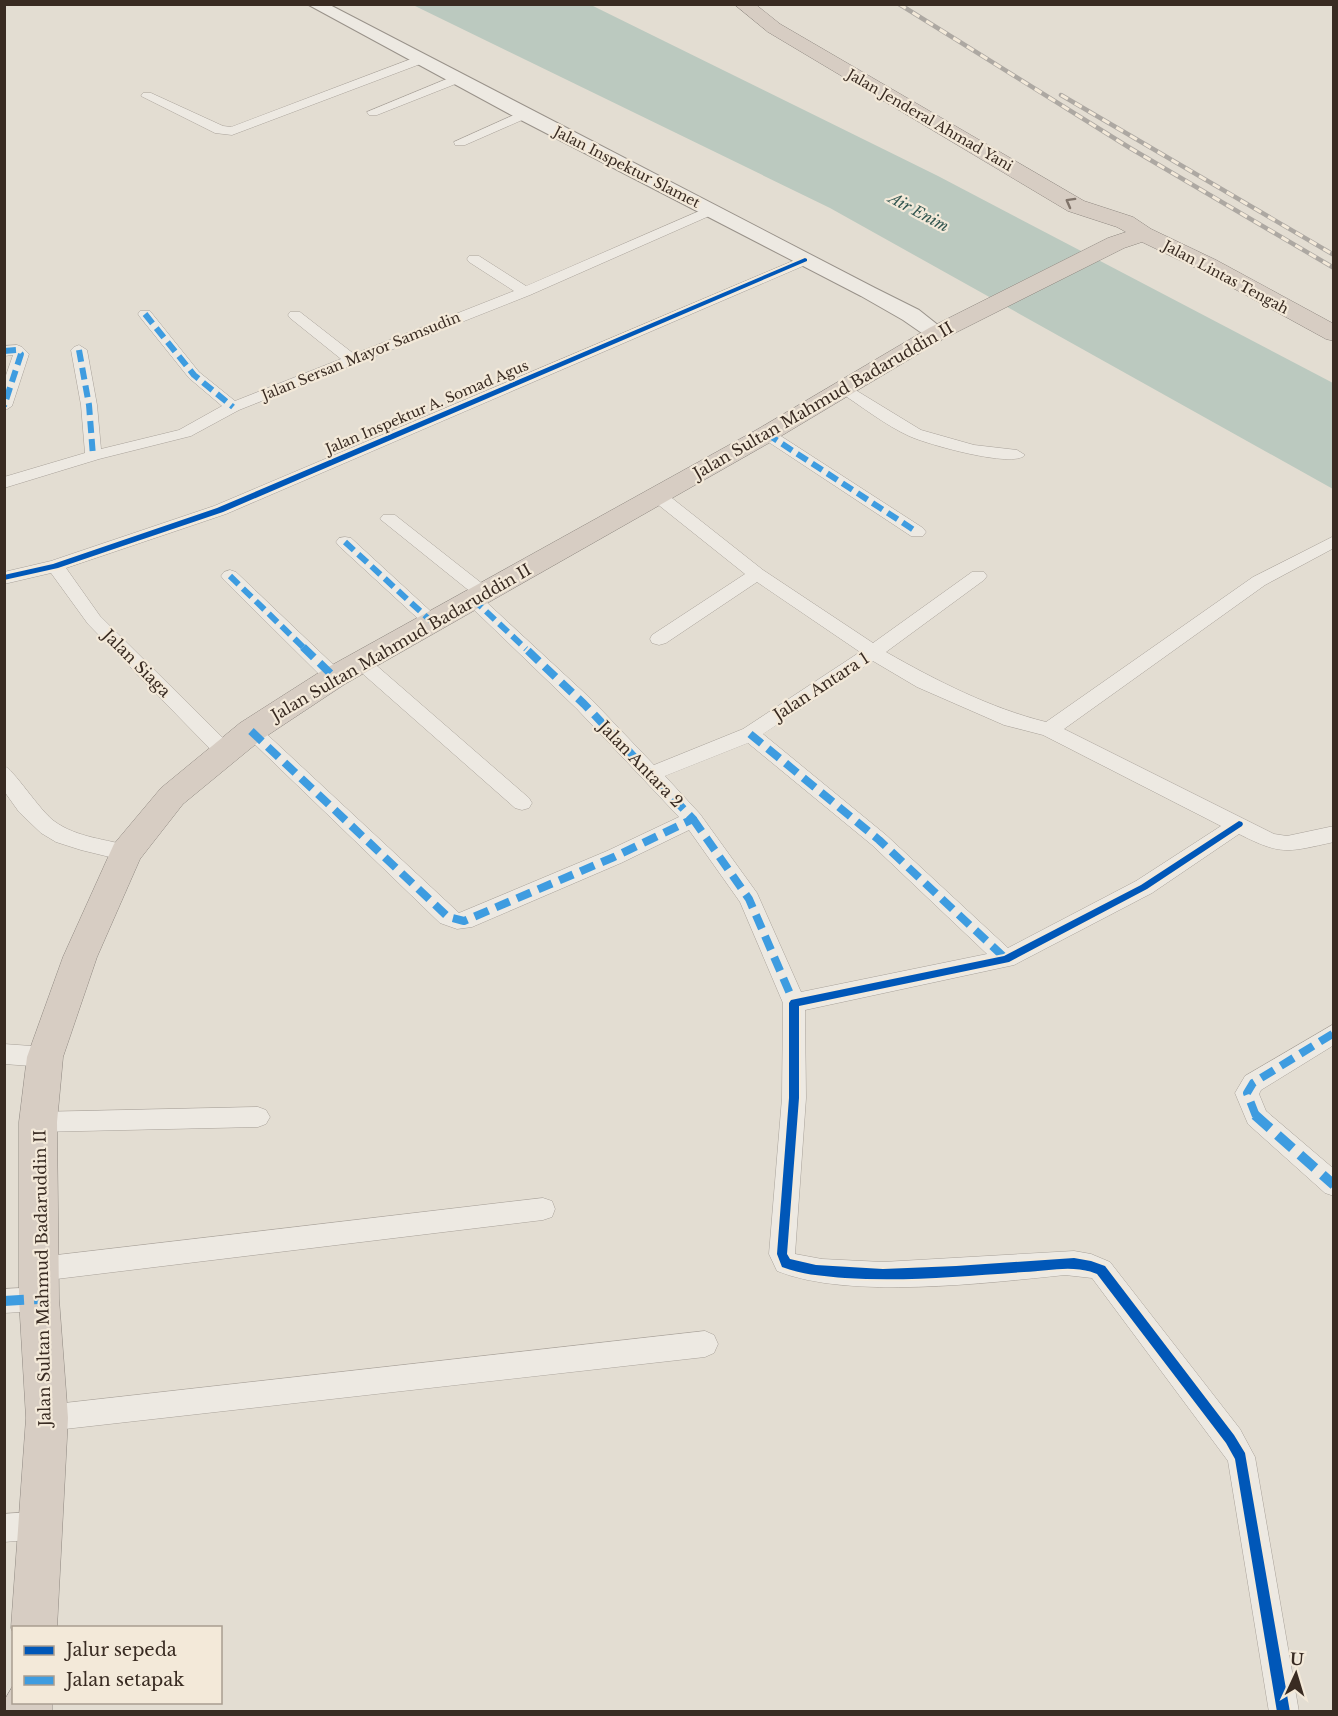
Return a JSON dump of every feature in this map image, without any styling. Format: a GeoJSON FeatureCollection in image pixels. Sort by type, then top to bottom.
{"type":"FeatureCollection","features":[{"type":"Feature","properties":{"kind":"highway","name":"Jalan Jenderal Ahmad Yani"},"geometry":{"type":"LineString","coordinates":[[743,4],[774,28],[1076,206],[1128,233]]}},
{"type":"Feature","properties":{"kind":"highway"},"geometry":{"type":"LineString","coordinates":[[764,4],[778,15],[1048,167]]}},
{"type":"Feature","properties":{"kind":"highway"},"geometry":{"type":"LineString","coordinates":[[1089,190],[1110,202],[1128,233]]}},
{"type":"Feature","properties":{"kind":"highway","name":"Jalan Sultan Mahmud Badaruddin II"},"geometry":{"type":"LineString","coordinates":[[34,1626],[47,1418],[40,1284],[38,1122],[45,1057],[80,957],[126,853],[172,795],[251,731],[348,670],[767,434],[937,333],[987,309],[1128,233]]}},
{"type":"Feature","properties":{"kind":"highway","name":"Jalan Lintas Tengah"},"geometry":{"type":"LineString","coordinates":[[1128,233],[1208,265],[1334,334]]}},
{"type":"Feature","properties":{"kind":"street","name":"Jalan Inspektur Slamet"},"geometry":{"type":"LineString","coordinates":[[315,4],[454,80],[525,114],[911,315],[937,333]]}},
{"type":"Feature","properties":{"kind":"street"},"geometry":{"type":"LineString","coordinates":[[147,96],[220,130],[232,131],[419,60]]}},
{"type":"Feature","properties":{"kind":"street"},"geometry":{"type":"LineString","coordinates":[[373,112],[454,80]]}},
{"type":"Feature","properties":{"kind":"street"},"geometry":{"type":"LineString","coordinates":[[460,142],[525,114]]}},
{"type":"Feature","properties":{"kind":"street","name":"Jalan Sersan Mayor Samsudin"},"geometry":{"type":"LineString","coordinates":[[4,483],[93,456],[185,433],[232,407],[525,292],[711,210]]}},
{"type":"Feature","properties":{"kind":"street"},"geometry":{"type":"LineString","coordinates":[[474,259],[525,292]]}},
{"type":"Feature","properties":{"kind":"street","name":"Jalan Inspektur A. Somad Agus"},"geometry":{"type":"LineString","coordinates":[[4,578],[55,566],[220,510],[805,260]]}},
{"type":"Feature","properties":{"kind":"street"},"geometry":{"type":"LineString","coordinates":[[145,314],[194,375],[232,407]]}},
{"type":"Feature","properties":{"kind":"street"},"geometry":{"type":"LineString","coordinates":[[296,315],[352,360]]}},
{"type":"Feature","properties":{"kind":"street"},"geometry":{"type":"LineString","coordinates":[[4,351],[17,350],[21,354],[4,406]]}},
{"type":"Feature","properties":{"kind":"street"},"geometry":{"type":"LineString","coordinates":[[80,350],[89,405],[93,456]]}},
{"type":"Feature","properties":{"kind":"street"},"geometry":{"type":"LineString","coordinates":[[844,388],[915,433],[972,450],[1017,455]]}},
{"type":"Feature","properties":{"kind":"street"},"geometry":{"type":"LineString","coordinates":[[767,434],[917,532]]}},
{"type":"Feature","properties":{"kind":"street"},"geometry":{"type":"LineString","coordinates":[[657,495],[757,574],[873,652],[924,682],[1011,720],[1049,730],[1270,841],[1287,844],[1334,834]]}},
{"type":"Feature","properties":{"kind":"street","name":"Jalan Antara 2"},"geometry":{"type":"LineString","coordinates":[[251,731],[448,917],[457,921],[464,921],[614,857],[693,819],[478,596],[389,519]]}},
{"type":"Feature","properties":{"kind":"street"},"geometry":{"type":"LineString","coordinates":[[1049,730],[1259,581],[1334,541]]}},
{"type":"Feature","properties":{"kind":"street"},"geometry":{"type":"LineString","coordinates":[[345,542],[432,622]]}},
{"type":"Feature","properties":{"kind":"street","name":"Jalan Siaga"},"geometry":{"type":"LineString","coordinates":[[55,566],[94,620],[226,753]]}},
{"type":"Feature","properties":{"kind":"street"},"geometry":{"type":"LineString","coordinates":[[658,639],[757,574]]}},
{"type":"Feature","properties":{"kind":"street"},"geometry":{"type":"LineString","coordinates":[[230,576],[522,803]]}},
{"type":"Feature","properties":{"kind":"street","name":"Jalan Antara 1"},"geometry":{"type":"LineString","coordinates":[[651,774],[750,734],[873,652],[978,576]]}},
{"type":"Feature","properties":{"kind":"street"},"geometry":{"type":"LineString","coordinates":[[750,734],[879,840],[1006,959]]}},
{"type":"Feature","properties":{"kind":"street"},"geometry":{"type":"LineString","coordinates":[[4,773],[17,796],[33,815],[58,834],[126,853]]}},
{"type":"Feature","properties":{"kind":"street"},"geometry":{"type":"LineString","coordinates":[[693,819],[749,898],[794,1003],[794,1098],[782,1254],[786,1263],[799,1269],[868,1275],[1039,1267],[1067,1263],[1085,1263],[1101,1270],[1230,1439],[1241,1458],[1284,1712]]}},
{"type":"Feature","properties":{"kind":"street"},"geometry":{"type":"LineString","coordinates":[[794,1003],[1006,959],[1144,887],[1239,824]]}},
{"type":"Feature","properties":{"kind":"street"},"geometry":{"type":"LineString","coordinates":[[1334,1034],[1253,1083],[1247,1093],[1256,1117],[1334,1185]]}},
{"type":"Feature","properties":{"kind":"street"},"geometry":{"type":"LineString","coordinates":[[4,1054],[45,1057]]}},
{"type":"Feature","properties":{"kind":"street"},"geometry":{"type":"LineString","coordinates":[[38,1122],[258,1117]]}},
{"type":"Feature","properties":{"kind":"street"},"geometry":{"type":"LineString","coordinates":[[4,1301],[40,1284],[543,1209]]}},
{"type":"Feature","properties":{"kind":"street"},"geometry":{"type":"LineString","coordinates":[[47,1418],[705,1344]]}},
{"type":"Feature","properties":{"kind":"street"},"geometry":{"type":"LineString","coordinates":[[4,1528],[41,1525]]}},
{"type":"Feature","properties":{"kind":"water","name":"Air Enim"},"geometry":{"type":"Polygon","coordinates":[[[413,5],[591,5],[938,176],[1333,383],[1333,489],[830,208],[413,5]]]}},
{"type":"Feature","properties":{"kind":"railway"},"geometry":{"type":"LineString","coordinates":[[899,4],[1130,148],[1334,268]]}},
{"type":"Feature","properties":{"kind":"railway"},"geometry":{"type":"LineString","coordinates":[[1061,95],[1334,255]]}},
{"type":"Feature","properties":{"kind":"marked path"},"geometry":{"type":"LineString","coordinates":[[145,314],[194,375],[233,407]]}},
{"type":"Feature","properties":{"kind":"marked path"},"geometry":{"type":"LineString","coordinates":[[4,351],[17,350],[21,354],[4,406]]}},
{"type":"Feature","properties":{"kind":"marked path"},"geometry":{"type":"LineString","coordinates":[[79,350],[89,405],[93,456]]}},
{"type":"Feature","properties":{"kind":"marked path"},"geometry":{"type":"LineString","coordinates":[[767,434],[917,532]]}},
{"type":"Feature","properties":{"kind":"marked path"},"geometry":{"type":"LineString","coordinates":[[345,542],[432,622]]}},
{"type":"Feature","properties":{"kind":"marked path"},"geometry":{"type":"LineString","coordinates":[[230,576],[334,677]]}},
{"type":"Feature","properties":{"kind":"marked path"},"geometry":{"type":"LineString","coordinates":[[251,731],[448,917],[457,921],[464,921],[614,857],[693,819],[584,704],[473,599]]}},
{"type":"Feature","properties":{"kind":"marked path"},"geometry":{"type":"LineString","coordinates":[[750,734],[879,840],[1006,959]]}},
{"type":"Feature","properties":{"kind":"marked path"},"geometry":{"type":"LineString","coordinates":[[693,819],[749,899],[794,1003]]}},
{"type":"Feature","properties":{"kind":"marked path"},"geometry":{"type":"LineString","coordinates":[[1334,1033],[1253,1083],[1247,1093],[1256,1117],[1334,1185]]}},
{"type":"Feature","properties":{"kind":"marked path"},"geometry":{"type":"LineString","coordinates":[[4,1301],[39,1299]]}},
{"type":"Feature","properties":{"kind":"cycle path"},"geometry":{"type":"LineString","coordinates":[[4,578],[55,566],[220,510],[805,260]]}},
{"type":"Feature","properties":{"kind":"cycle path"},"geometry":{"type":"LineString","coordinates":[[1239,824],[1144,887],[1006,959],[794,1003],[794,1098],[782,1254],[786,1263],[798,1267],[816,1271],[859,1274],[932,1273],[1065,1263],[1082,1264],[1101,1270],[1230,1439],[1241,1457],[1284,1712]]}}]}
